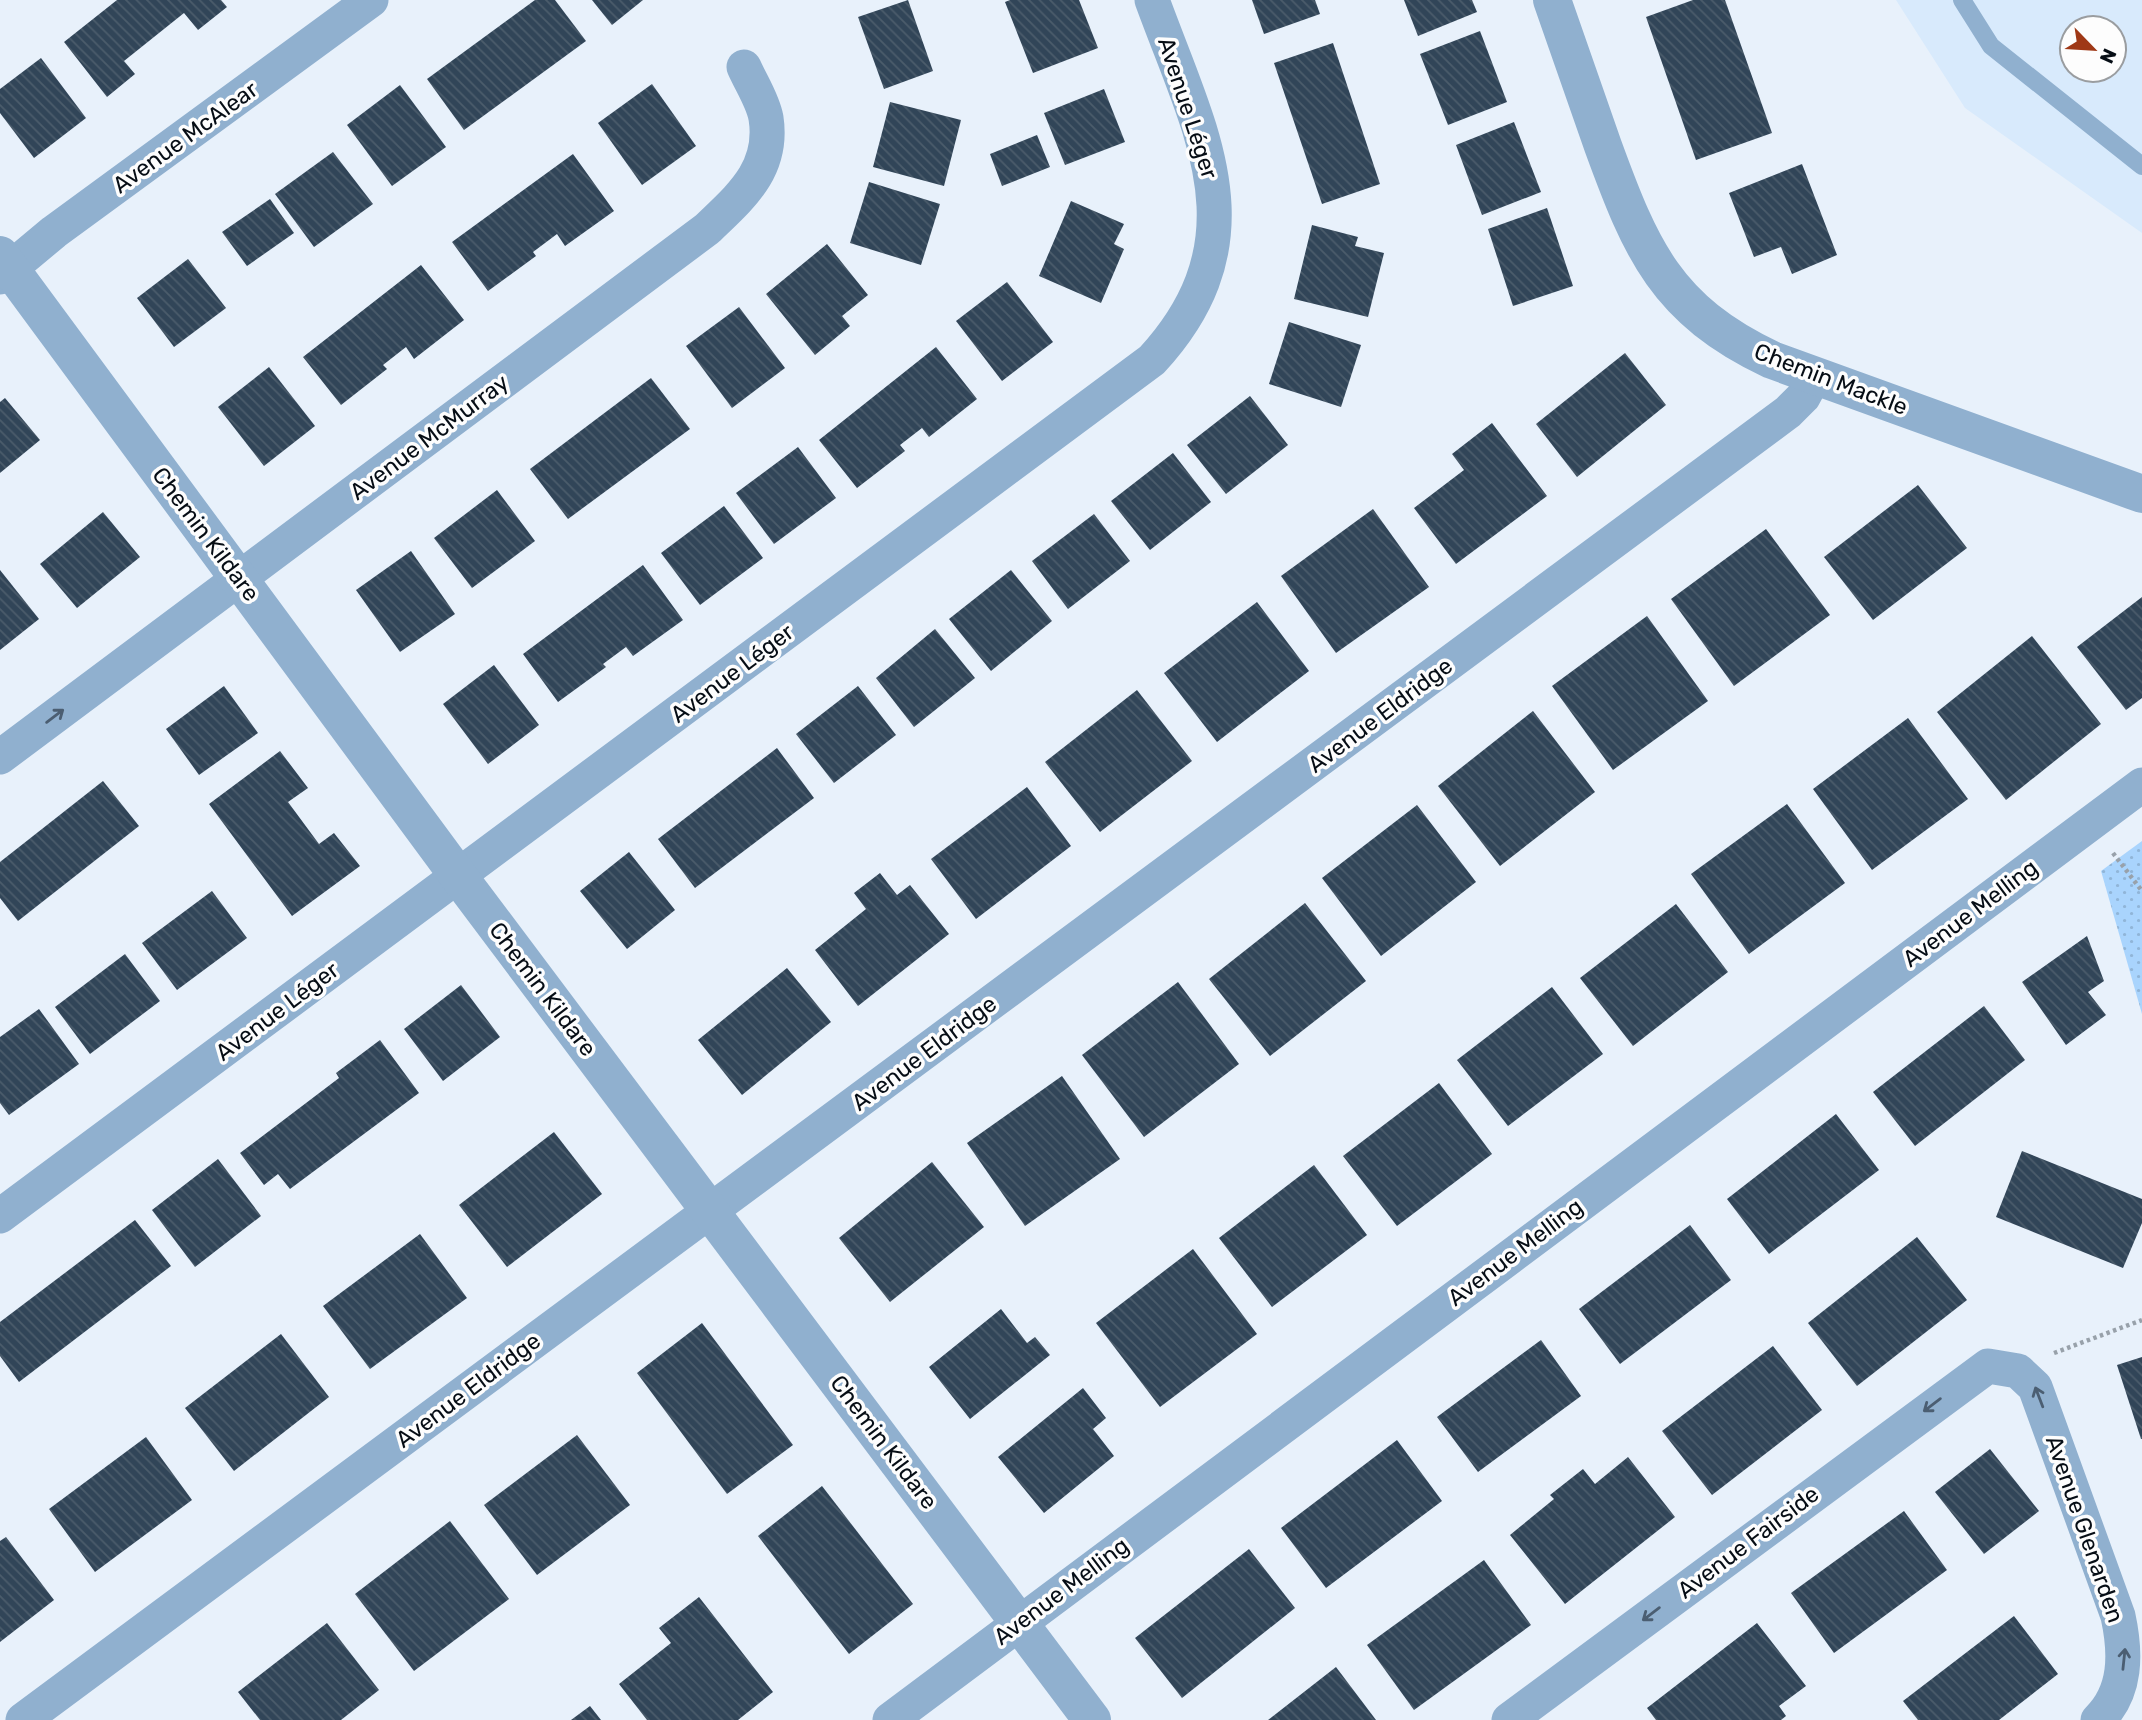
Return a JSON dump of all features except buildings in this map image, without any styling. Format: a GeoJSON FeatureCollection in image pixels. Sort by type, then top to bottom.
{"type":"FeatureCollection","features":[{"type":"Feature","properties":{"kind":"street","name":"Avenue McAlear"},"geometry":{"type":"LineString","coordinates":[[3,267],[371,0]]}},
{"type":"Feature","properties":{"kind":"street","name":"Avenue Léger"},"geometry":{"type":"LineString","coordinates":[[0,1216],[1136,373],[1167,343],[1192,306],[1208,266],[1215,237],[1215,204],[1203,144],[1152,0]]}},
{"type":"Feature","properties":{"kind":"street","name":"Chemin Mackle"},"geometry":{"type":"LineString","coordinates":[[1552,0],[1632,222],[1658,271],[1688,305],[1723,332],[1755,351],[2142,494]]}},
{"type":"Feature","properties":{"kind":"street","name":"Avenue McMurray"},"geometry":{"type":"LineString","coordinates":[[0,757],[707,229],[752,185],[767,147],[766,116],[744,67]]}},
{"type":"Feature","properties":{"kind":"street","name":"Chemin Kildare"},"geometry":{"type":"LineString","coordinates":[[3,267],[240,579],[458,877],[1092,1720]]}},
{"type":"Feature","properties":{"kind":"street","name":"Avenue Eldridge"},"geometry":{"type":"LineString","coordinates":[[23,1720],[1788,412],[1803,397],[1815,375]]}},
{"type":"Feature","properties":{"kind":"street","name":"Avenue Melling"},"geometry":{"type":"LineString","coordinates":[[890,1720],[2142,785]]}},
{"type":"Feature","properties":{"kind":"street","name":"Avenue Fairside"},"geometry":{"type":"LineString","coordinates":[[1509,1720],[2003,1368]]}},
{"type":"Feature","properties":{"kind":"street","name":"Avenue Glenarden"},"geometry":{"type":"LineString","coordinates":[[2003,1368],[2035,1387],[2123,1637],[2125,1647],[2122,1679],[2110,1709],[2098,1720]]}},
{"type":"Feature","properties":{"kind":"lane"},"geometry":{"type":"LineString","coordinates":[[1962,0],[1991,46],[2142,166]]}},
{"type":"Feature","properties":{"kind":"path"},"geometry":{"type":"LineString","coordinates":[[2091,823],[2142,891]]}},
{"type":"Feature","properties":{"kind":"path"},"geometry":{"type":"LineString","coordinates":[[2003,1368],[2142,1320]]}},
{"type":"Feature","properties":{"kind":"shaded area"},"geometry":{"type":"Polygon","coordinates":[[[1896,0],[2142,0],[2142,233],[1965,108],[1896,0]]]}},
{"type":"Feature","properties":{"kind":"shaded area"},"geometry":{"type":"Polygon","coordinates":[[[2142,841],[2142,1014],[2101,871],[2142,841]]]}}]}
